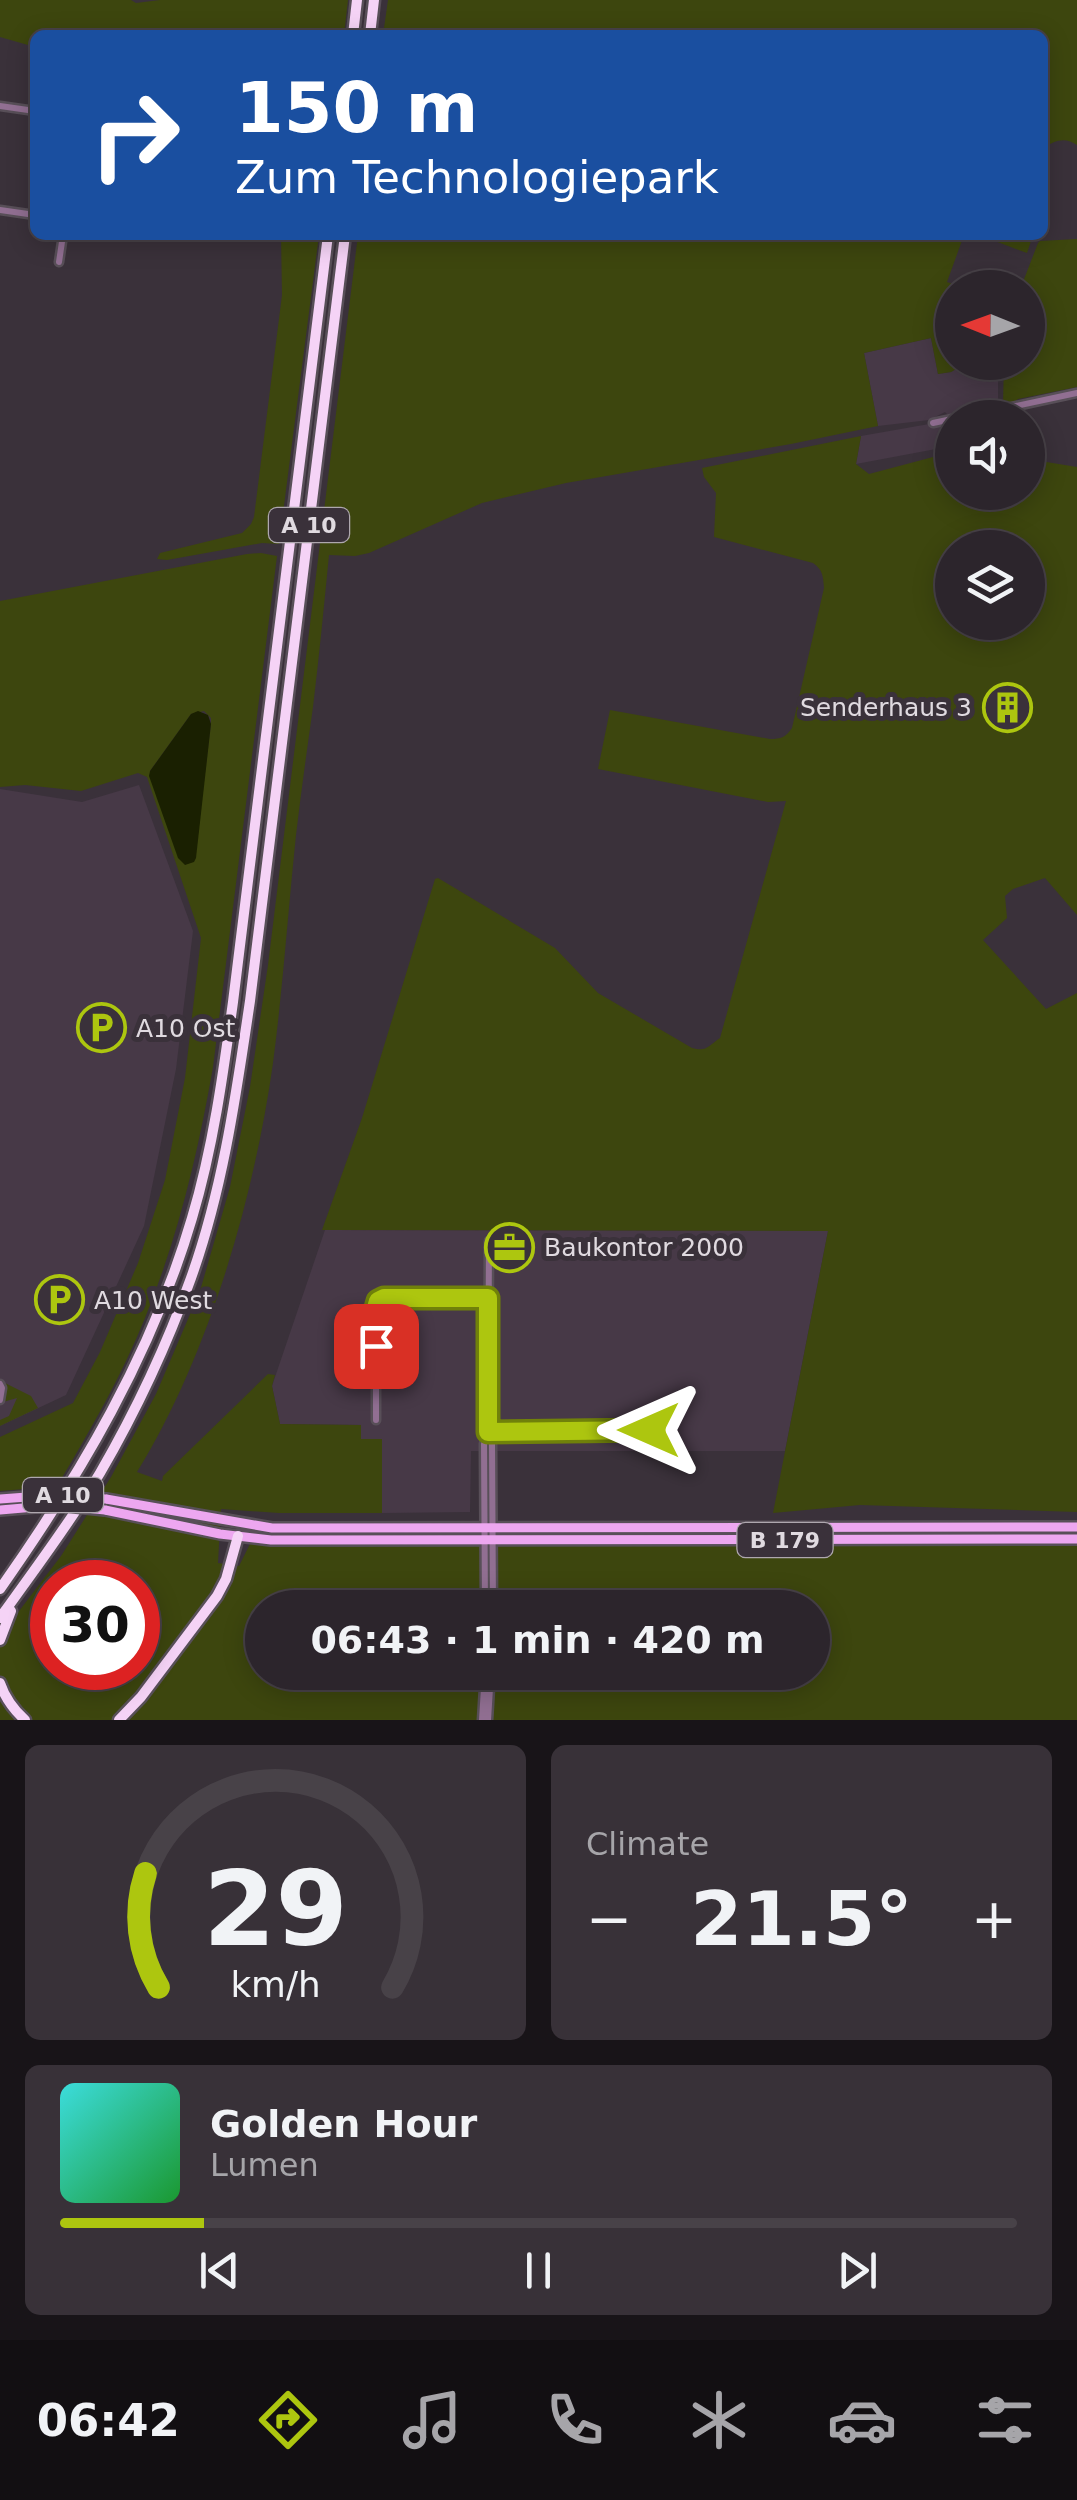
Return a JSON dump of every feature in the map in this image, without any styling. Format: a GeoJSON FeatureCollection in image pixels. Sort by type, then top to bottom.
{"type":"FeatureCollection","features":[{"type":"Feature","properties":{"kind":"highway"},"geometry":{"type":"LineString","coordinates":[[354,30],[357,0]]}},
{"type":"Feature","properties":{"kind":"highway"},"geometry":{"type":"LineString","coordinates":[[371,30],[374,0]]}},
{"type":"Feature","properties":{"kind":"highway","name":"A 10"},"geometry":{"type":"LineString","coordinates":[[0,1589],[93,1448],[152,1330],[192,1218],[206,1163],[233,1002],[327,240]]}},
{"type":"Feature","properties":{"kind":"highway","name":"A 10"},"geometry":{"type":"LineString","coordinates":[[0,1618],[98,1475],[141,1395],[191,1279],[223,1165],[252,985],[344,240]]}},
{"type":"Feature","properties":{"kind":"highway"},"geometry":{"type":"LineString","coordinates":[[119,1720],[217,1596],[238,1536]]}},
{"type":"Feature","properties":{"kind":"highway"},"geometry":{"type":"LineString","coordinates":[[0,1640],[16,1596]]}},
{"type":"Feature","properties":{"kind":"highway"},"geometry":{"type":"LineString","coordinates":[[0,1683],[14,1710],[25,1720]]}},
{"type":"Feature","properties":{"kind":"main road","name":"B 179"},"geometry":{"type":"LineString","coordinates":[[0,1500],[67,1506],[106,1504],[287,1528],[1077,1528]]}},
{"type":"Feature","properties":{"kind":"main road","name":"B 179"},"geometry":{"type":"LineString","coordinates":[[0,1510],[37,1502]]}},
{"type":"Feature","properties":{"kind":"main road","name":"B 179"},"geometry":{"type":"LineString","coordinates":[[106,1504],[238,1536],[271,1540],[1077,1539]]}},
{"type":"Feature","properties":{"kind":"main road"},"geometry":{"type":"LineString","coordinates":[[238,1536],[240,1524]]}},
{"type":"Feature","properties":{"kind":"street"},"geometry":{"type":"LineString","coordinates":[[0,106],[30,110]]}},
{"type":"Feature","properties":{"kind":"street"},"geometry":{"type":"LineString","coordinates":[[0,210],[30,214]]}},
{"type":"Feature","properties":{"kind":"street"},"geometry":{"type":"LineString","coordinates":[[60,262],[62,240]]}},
{"type":"Feature","properties":{"kind":"street"},"geometry":{"type":"LineString","coordinates":[[1043,400],[1077,393]]}},
{"type":"Feature","properties":{"kind":"street"},"geometry":{"type":"LineString","coordinates":[[486,1590],[492,1444],[488,1432],[488,1242]]}},
{"type":"Feature","properties":{"kind":"street"},"geometry":{"type":"LineString","coordinates":[[376,1420],[378,1301],[488,1298]]}},
{"type":"Feature","properties":{"kind":"street"},"geometry":{"type":"LineString","coordinates":[[0,1384],[0,1400]]}},
{"type":"Feature","properties":{"kind":"street"},"geometry":{"type":"LineString","coordinates":[[488,1432],[664,1430]]}},
{"type":"Feature","properties":{"kind":"street"},"geometry":{"type":"LineString","coordinates":[[488,1540],[492,1590]]}},
{"type":"Feature","properties":{"kind":"street"},"geometry":{"type":"LineString","coordinates":[[485,1720],[487,1690]]}},
{"type":"Feature","properties":{"kind":"shaded area"},"geometry":{"type":"Polygon","coordinates":[[[931,338],[935,380],[998,380],[998,400],[935,400],[935,417],[929,420],[878,426],[864,353],[931,338]]]}},
{"type":"Feature","properties":{"kind":"shaded area"},"geometry":{"type":"Polygon","coordinates":[[[935,423],[935,449],[856,464],[861,436],[935,423]]]}},
{"type":"Feature","properties":{"kind":"shaded area"},"geometry":{"type":"Polygon","coordinates":[[[198,711],[208,715],[211,724],[196,858],[185,865],[178,858],[149,776],[191,714],[198,711]]]}},
{"type":"Feature","properties":{"kind":"shaded area"},"geometry":{"type":"Polygon","coordinates":[[[139,785],[193,931],[176,1069],[144,1226],[66,1395],[0,1426],[0,789],[82,802],[139,785]]]}},
{"type":"Feature","properties":{"kind":"shaded area"},"geometry":{"type":"Polygon","coordinates":[[[325,1230],[828,1231],[785,1451],[471,1451],[470,1512],[382,1513],[381,1440],[361,1440],[361,1425],[280,1424],[272,1386],[325,1230]]]}},
{"type":"Feature","properties":{"kind":"green space"},"geometry":{"type":"Polygon","coordinates":[[[0,0],[348,0],[345,30],[30,30],[30,46],[0,37],[0,0]]]}},
{"type":"Feature","properties":{"kind":"green space"},"geometry":{"type":"Polygon","coordinates":[[[388,0],[1077,0],[1077,145],[1060,140],[1048,145],[1048,30],[384,30],[388,0]]]}},
{"type":"Feature","properties":{"kind":"green space"},"geometry":{"type":"Polygon","coordinates":[[[1077,239],[1077,387],[1003,400],[1004,380],[1045,380],[1045,270],[1028,270],[1040,241],[1077,239]]]}},
{"type":"Feature","properties":{"kind":"green space"},"geometry":{"type":"Polygon","coordinates":[[[281,240],[318,240],[279,544],[262,543],[157,559],[160,553],[242,533],[251,524],[282,295],[281,240]]]}},
{"type":"Feature","properties":{"kind":"green space"},"geometry":{"type":"Polygon","coordinates":[[[357,240],[962,240],[951,270],[935,270],[935,359],[931,338],[864,353],[878,426],[566,483],[482,503],[369,553],[329,555],[265,1115],[241,1221],[207,1327],[163,1426],[137,1472],[162,1481],[268,1374],[275,1375],[272,1386],[280,1424],[361,1425],[361,1439],[382,1439],[382,1513],[221,1509],[218,1563],[239,1566],[250,1544],[1077,1544],[1077,1720],[0,1720],[0,1636],[30,1597],[30,1690],[160,1690],[160,1560],[58,1560],[111,1477],[156,1394],[200,1291],[230,1187],[268,965],[357,240]]]}},
{"type":"Feature","properties":{"kind":"green space"},"geometry":{"type":"Polygon","coordinates":[[[992,240],[1031,240],[1027,253],[992,240]]]}},
{"type":"Feature","properties":{"kind":"green space"},"geometry":{"type":"Polygon","coordinates":[[[861,436],[856,464],[869,474],[935,457],[935,510],[1045,510],[1045,462],[1077,467],[1077,915],[1045,878],[1013,889],[1005,896],[1007,918],[983,940],[1046,1009],[1077,993],[1077,1512],[860,1505],[773,1513],[828,1231],[322,1230],[362,1118],[435,879],[555,948],[598,993],[692,1048],[704,1049],[720,1038],[786,801],[768,802],[598,769],[610,710],[770,739],[783,737],[792,728],[824,588],[822,574],[813,563],[714,537],[716,493],[702,468],[861,436]]]}},
{"type":"Feature","properties":{"kind":"green space"},"geometry":{"type":"Polygon","coordinates":[[[247,554],[277,556],[213,1067],[186,1194],[136,1339],[60,1481],[49,1487],[0,1491],[0,1437],[73,1403],[100,1352],[138,1263],[165,1180],[185,1078],[201,938],[147,777],[138,773],[81,791],[25,785],[0,787],[0,601],[247,554]],[[204,711],[191,714],[150,771],[194,862],[211,724],[204,711]]]}},
{"type":"Feature","properties":{"kind":"green space"},"geometry":{"type":"Polygon","coordinates":[[[1,1381],[31,1396],[38,1408],[0,1426],[0,1420],[9,1416],[17,1398],[3,1402],[6,1389],[1,1381]]]}},
{"type":"Feature","properties":{"kind":"place","name":"Senderhaus 3"},"geometry":{"type":"Point","coordinates":[1007,707]}},
{"type":"Feature","properties":{"kind":"place","name":"A10 Ost"},"geometry":{"type":"Point","coordinates":[101,1028]}},
{"type":"Feature","properties":{"kind":"place","name":"Baukontor 2000"},"geometry":{"type":"Point","coordinates":[509,1247]}},
{"type":"Feature","properties":{"kind":"place","name":"A10 West"},"geometry":{"type":"Point","coordinates":[59,1300]}},
{"type":"Feature","properties":{"kind":"route"},"geometry":{"type":"LineString","coordinates":[[376,1346],[376,1308],[384,1298],[488,1298],[488,1432],[649,1430]]}}]}
